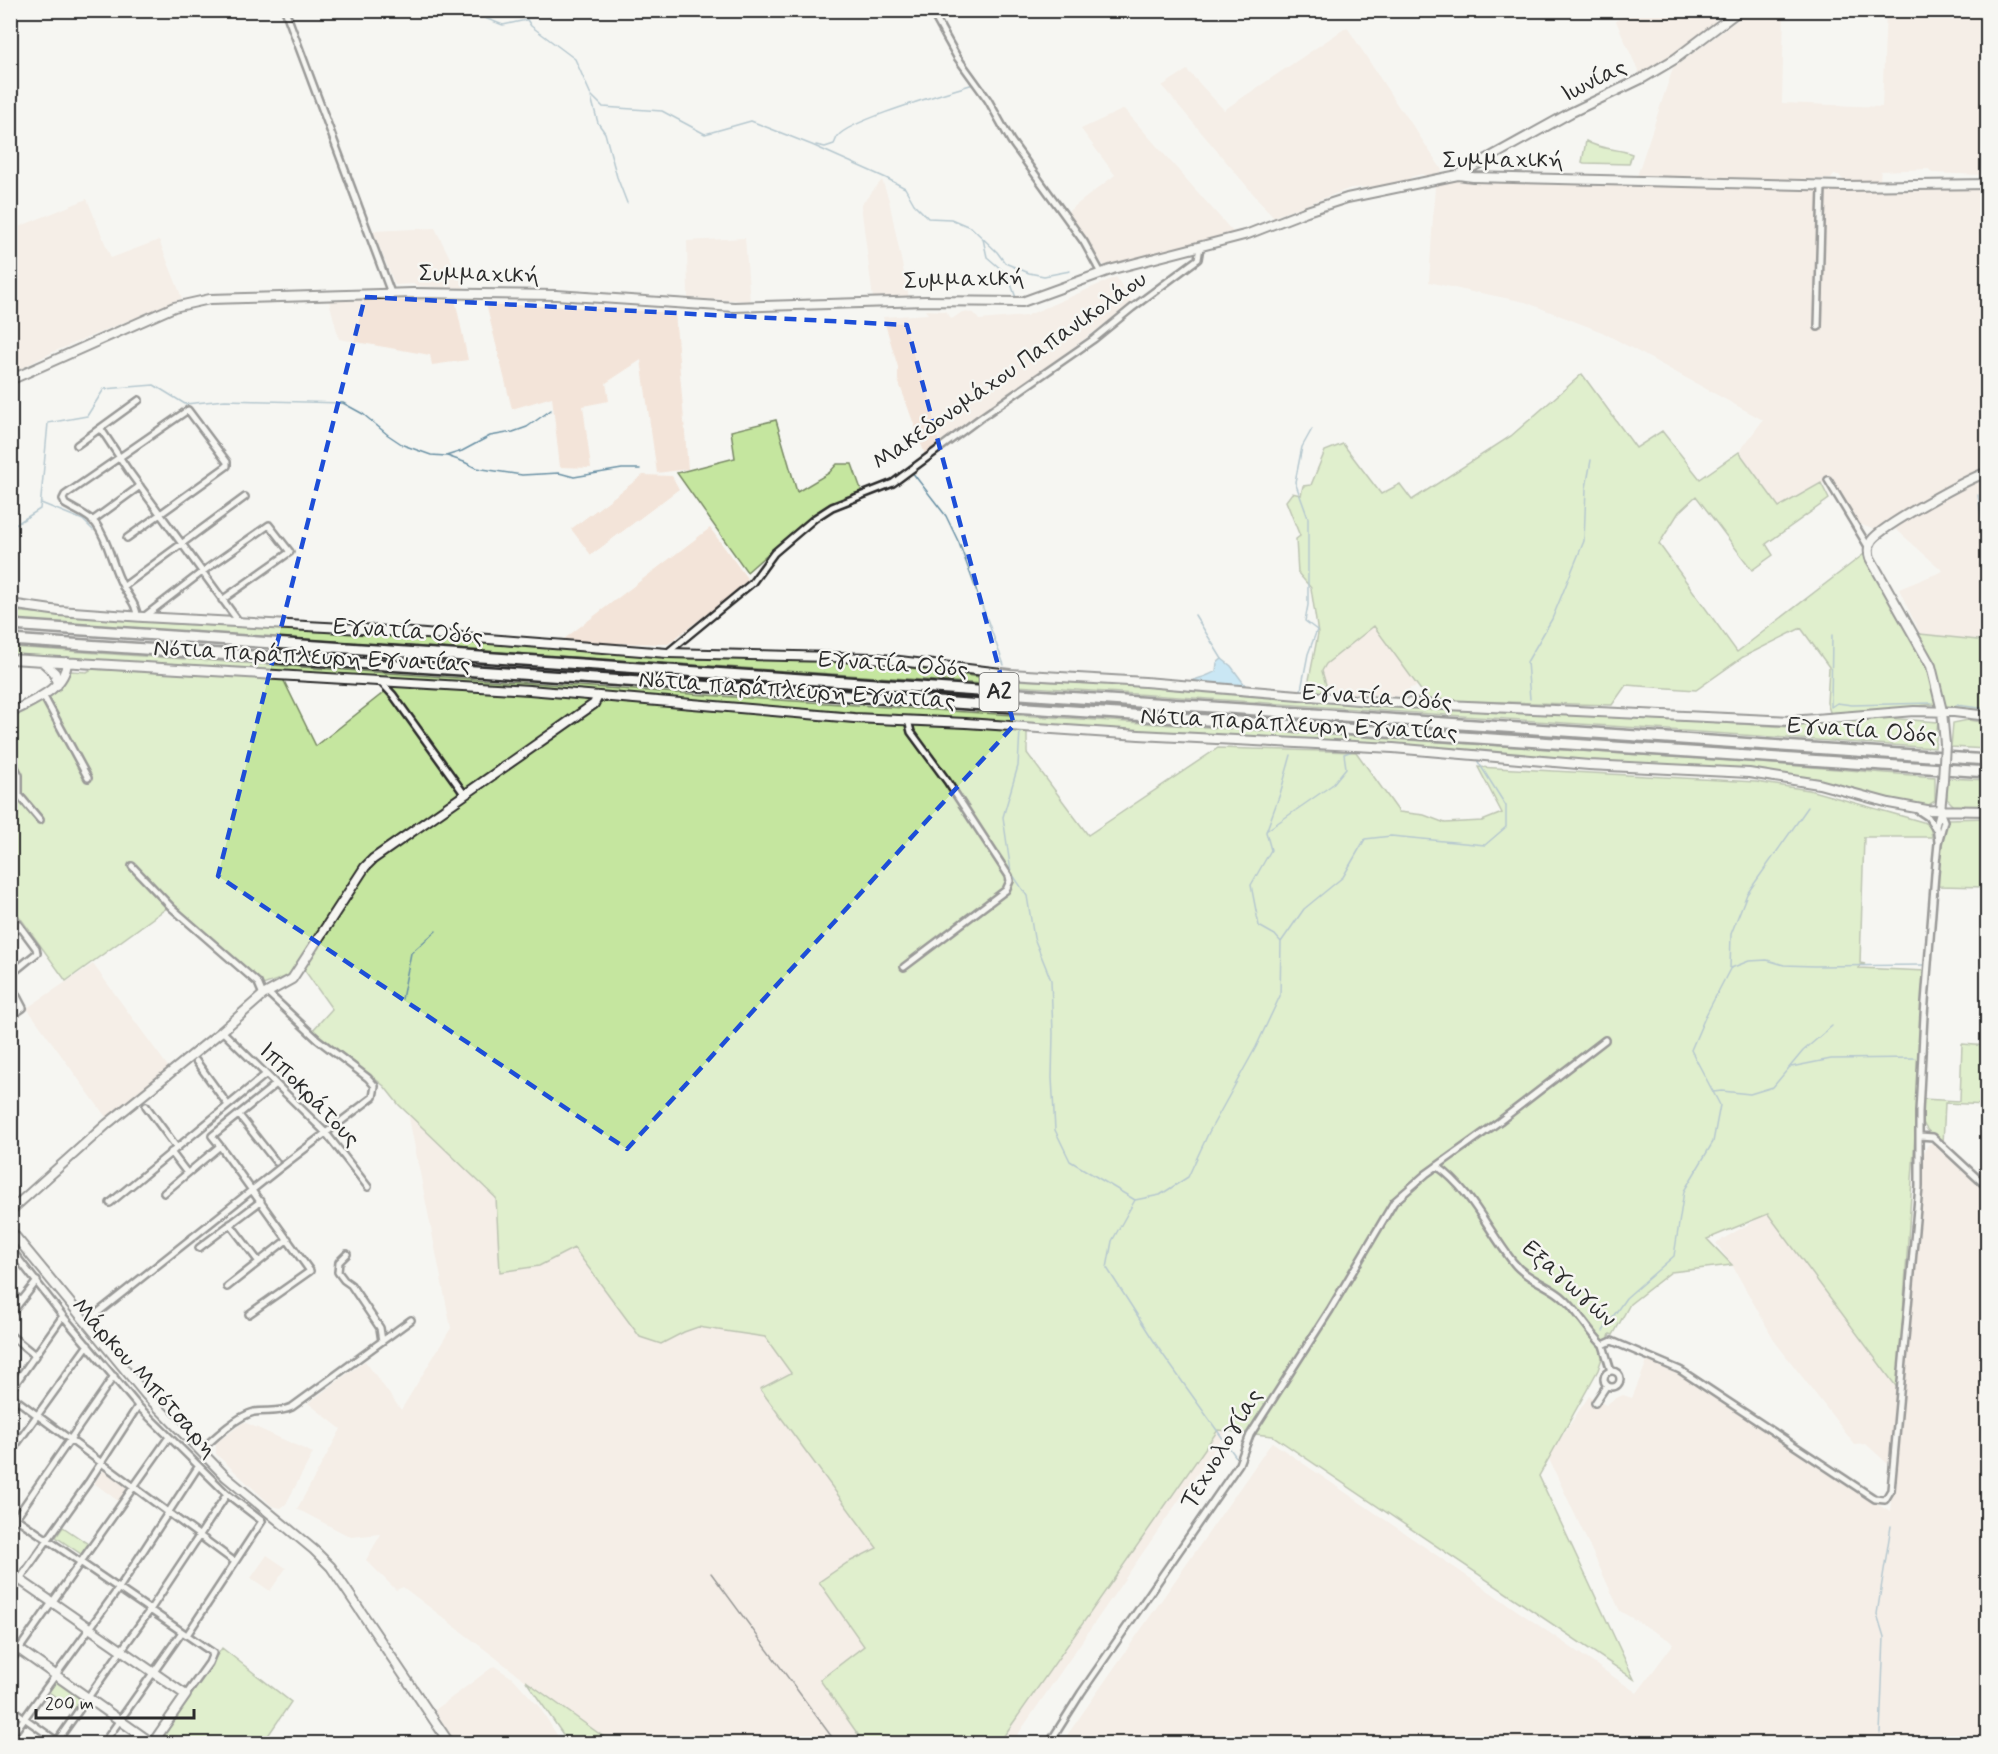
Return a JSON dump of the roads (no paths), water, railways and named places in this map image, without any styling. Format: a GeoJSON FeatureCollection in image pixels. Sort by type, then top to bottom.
{"type":"FeatureCollection","features":[{"type":"Feature","properties":{"kind":"highway","name":"Εγνατία Οδός"},"geometry":{"type":"LineString","coordinates":[[10,625],[1988,760]]}},
{"type":"Feature","properties":{"kind":"highway","name":"Εγνατία Οδός"},"geometry":{"type":"LineString","coordinates":[[10,640],[1988,772]]}},
{"type":"Feature","properties":{"kind":"street"},"geometry":{"type":"LineString","coordinates":[[285,10],[392,293]]}},
{"type":"Feature","properties":{"kind":"street"},"geometry":{"type":"LineString","coordinates":[[931,10],[957,57],[988,100],[1011,141],[1084,243],[1101,273]]}},
{"type":"Feature","properties":{"kind":"street","name":"Ιωνίας"},"geometry":{"type":"LineString","coordinates":[[1458,175],[1593,101],[1643,78],[1675,59],[1740,10]]}},
{"type":"Feature","properties":{"kind":"street"},"geometry":{"type":"LineString","coordinates":[[1473,166],[1473,177]]}},
{"type":"Feature","properties":{"kind":"street","name":"Συμμαχική"},"geometry":{"type":"LineString","coordinates":[[10,380],[154,316],[188,303],[210,299],[392,293],[556,295],[734,307],[915,301],[1010,303],[1035,298],[1101,273],[1161,255],[1248,234],[1347,198],[1458,175],[1822,186],[1988,184]]}},
{"type":"Feature","properties":{"kind":"street"},"geometry":{"type":"LineString","coordinates":[[1818,327],[1822,186]]}},
{"type":"Feature","properties":{"kind":"street","name":"Μακεδονομάχου Παπανικολάου"},"geometry":{"type":"LineString","coordinates":[[667,653],[752,583],[774,553],[815,518],[832,507],[903,477],[944,444],[1094,339],[1198,260],[1200,247]]}},
{"type":"Feature","properties":{"kind":"street"},"geometry":{"type":"LineString","coordinates":[[77,445],[139,400]]}},
{"type":"Feature","properties":{"kind":"street"},"geometry":{"type":"LineString","coordinates":[[127,538],[227,466],[227,462],[188,410],[63,497],[65,504],[92,521],[114,563],[116,574],[140,617]]}},
{"type":"Feature","properties":{"kind":"street"},"geometry":{"type":"LineString","coordinates":[[101,429],[240,623]]}},
{"type":"Feature","properties":{"kind":"street"},"geometry":{"type":"LineString","coordinates":[[1869,548],[1875,537],[1888,528],[1963,483],[1988,472]]}},
{"type":"Feature","properties":{"kind":"street"},"geometry":{"type":"LineString","coordinates":[[1828,480],[1869,548],[1870,558],[1929,660],[1942,711],[1943,780],[1940,810],[1936,821],[1938,843],[1924,1015],[1920,1136],[1933,1137],[1988,1188]]}},
{"type":"Feature","properties":{"kind":"street"},"geometry":{"type":"LineString","coordinates":[[92,521],[140,486]]}},
{"type":"Feature","properties":{"kind":"street"},"geometry":{"type":"LineString","coordinates":[[123,587],[245,497]]}},
{"type":"Feature","properties":{"kind":"street"},"geometry":{"type":"LineString","coordinates":[[140,617],[269,525],[290,552],[222,600]]}},
{"type":"Feature","properties":{"kind":"street"},"geometry":{"type":"LineString","coordinates":[[10,604],[59,611],[374,630],[667,653],[874,658],[1010,674],[1176,684],[1335,699],[1791,720],[1942,711],[1988,716]]}},
{"type":"Feature","properties":{"kind":"street"},"geometry":{"type":"LineString","coordinates":[[10,659],[42,661],[54,671],[57,683]]}},
{"type":"Feature","properties":{"kind":"street","name":"Νότια παράπλευρη Εγνατίας"},"geometry":{"type":"LineString","coordinates":[[42,661],[378,680],[598,696],[801,715],[1393,748],[1568,764],[1749,773],[1811,783],[1916,808],[1959,812],[1988,811]]}},
{"type":"Feature","properties":{"kind":"street"},"geometry":{"type":"LineString","coordinates":[[10,713],[42,695],[63,678],[67,662]]}},
{"type":"Feature","properties":{"kind":"street"},"geometry":{"type":"LineString","coordinates":[[378,680],[393,695],[465,795]]}},
{"type":"Feature","properties":{"kind":"street"},"geometry":{"type":"LineString","coordinates":[[42,695],[88,778]]}},
{"type":"Feature","properties":{"kind":"street"},"geometry":{"type":"LineString","coordinates":[[10,1211],[107,1124],[222,1031],[265,993],[292,979],[365,867],[382,852],[594,704],[598,696]]}},
{"type":"Feature","properties":{"kind":"street"},"geometry":{"type":"LineString","coordinates":[[904,967],[1006,890],[1010,881],[1009,876],[959,800],[911,732],[908,720]]}},
{"type":"Feature","properties":{"kind":"street"},"geometry":{"type":"LineString","coordinates":[[10,758],[19,775],[19,795],[40,820]]}},
{"type":"Feature","properties":{"kind":"street"},"geometry":{"type":"LineString","coordinates":[[1916,808],[1928,817],[1936,829]]}},
{"type":"Feature","properties":{"kind":"street"},"geometry":{"type":"LineString","coordinates":[[1940,810],[1944,817],[1944,824]]}},
{"type":"Feature","properties":{"kind":"street"},"geometry":{"type":"LineString","coordinates":[[1938,843],[1949,816],[1959,812]]}},
{"type":"Feature","properties":{"kind":"street"},"geometry":{"type":"LineString","coordinates":[[86,1322],[252,1190],[367,1103],[373,1097],[375,1086],[265,993],[258,983],[172,908],[132,866]]}},
{"type":"Feature","properties":{"kind":"street"},"geometry":{"type":"LineString","coordinates":[[10,913],[37,952],[10,975]]}},
{"type":"Feature","properties":{"kind":"street"},"geometry":{"type":"LineString","coordinates":[[10,932],[21,928]]}},
{"type":"Feature","properties":{"kind":"street"},"geometry":{"type":"LineString","coordinates":[[10,983],[23,1008],[10,1017]]}},
{"type":"Feature","properties":{"kind":"street","name":"Ιπποκράτους"},"geometry":{"type":"LineString","coordinates":[[222,1031],[326,1133],[368,1186]]}},
{"type":"Feature","properties":{"kind":"street"},"geometry":{"type":"LineString","coordinates":[[1437,1166],[1500,1121],[1605,1040]]}},
{"type":"Feature","properties":{"kind":"street"},"geometry":{"type":"LineString","coordinates":[[196,1061],[228,1105]]}},
{"type":"Feature","properties":{"kind":"street"},"geometry":{"type":"LineString","coordinates":[[110,1203],[265,1075]]}},
{"type":"Feature","properties":{"kind":"street"},"geometry":{"type":"LineString","coordinates":[[212,1136],[275,1085]]}},
{"type":"Feature","properties":{"kind":"street"},"geometry":{"type":"LineString","coordinates":[[146,1106],[187,1173]]}},
{"type":"Feature","properties":{"kind":"street"},"geometry":{"type":"LineString","coordinates":[[239,1115],[276,1162]]}},
{"type":"Feature","properties":{"kind":"street"},"geometry":{"type":"LineString","coordinates":[[204,1125],[310,1271],[249,1314]]}},
{"type":"Feature","properties":{"kind":"street","name":"Εξαγωγών"},"geometry":{"type":"LineString","coordinates":[[1437,1166],[1453,1177],[1470,1197],[1513,1263],[1569,1304],[1590,1333],[1603,1345],[1612,1341],[1680,1370],[1875,1499],[1885,1500],[1891,1490],[1919,1187],[1920,1136]]}},
{"type":"Feature","properties":{"kind":"street"},"geometry":{"type":"LineString","coordinates":[[164,1193],[220,1146]]}},
{"type":"Feature","properties":{"kind":"street","name":"Τεχνολογίας"},"geometry":{"type":"LineString","coordinates":[[1049,1743],[1239,1464],[1250,1434],[1330,1310],[1394,1202],[1437,1166]]}},
{"type":"Feature","properties":{"kind":"street"},"geometry":{"type":"LineString","coordinates":[[199,1248],[261,1201]]}},
{"type":"Feature","properties":{"kind":"street"},"geometry":{"type":"LineString","coordinates":[[230,1224],[259,1262]]}},
{"type":"Feature","properties":{"kind":"street"},"geometry":{"type":"LineString","coordinates":[[10,1230],[146,1395],[231,1482],[314,1550],[331,1567],[450,1743]]}},
{"type":"Feature","properties":{"kind":"street"},"geometry":{"type":"LineString","coordinates":[[227,1287],[288,1239]]}},
{"type":"Feature","properties":{"kind":"street","name":"Μάρκου Μπότσαρη"},"geometry":{"type":"LineString","coordinates":[[10,1248],[138,1406],[226,1494],[262,1521],[235,1562]]}},
{"type":"Feature","properties":{"kind":"street"},"geometry":{"type":"LineString","coordinates":[[347,1254],[339,1262],[338,1272],[351,1285],[380,1328],[382,1341]]}},
{"type":"Feature","properties":{"kind":"street"},"geometry":{"type":"LineString","coordinates":[[10,1315],[37,1281]]}},
{"type":"Feature","properties":{"kind":"street"},"geometry":{"type":"LineString","coordinates":[[10,1292],[21,1301]]}},
{"type":"Feature","properties":{"kind":"street"},"geometry":{"type":"LineString","coordinates":[[63,1316],[10,1393],[69,1440],[235,1562],[103,1743]]}},
{"type":"Feature","properties":{"kind":"street"},"geometry":{"type":"LineString","coordinates":[[200,1451],[219,1434],[251,1413],[281,1411],[292,1407],[411,1320]]}},
{"type":"Feature","properties":{"kind":"street"},"geometry":{"type":"LineString","coordinates":[[10,1335],[36,1356]]}},
{"type":"Feature","properties":{"kind":"street"},"geometry":{"type":"LineString","coordinates":[[10,1454],[88,1345]]}},
{"type":"Feature","properties":{"kind":"street"},"geometry":{"type":"LineString","coordinates":[[1603,1345],[1611,1371],[1618,1374],[1619,1381],[1614,1386],[1607,1385]]}},
{"type":"Feature","properties":{"kind":"street"},"geometry":{"type":"LineString","coordinates":[[1607,1385],[1604,1377],[1607,1372],[1611,1371]]}},
{"type":"Feature","properties":{"kind":"street"},"geometry":{"type":"LineString","coordinates":[[10,1526],[13,1516],[114,1376]]}},
{"type":"Feature","properties":{"kind":"street"},"geometry":{"type":"LineString","coordinates":[[1594,1403],[1607,1385]]}},
{"type":"Feature","properties":{"kind":"street"},"geometry":{"type":"LineString","coordinates":[[10,1593],[138,1406]]}},
{"type":"Feature","properties":{"kind":"street"},"geometry":{"type":"LineString","coordinates":[[10,1662],[169,1437]]}},
{"type":"Feature","properties":{"kind":"street"},"geometry":{"type":"LineString","coordinates":[[10,1738],[118,1588],[198,1467]]}},
{"type":"Feature","properties":{"kind":"street"},"geometry":{"type":"LineString","coordinates":[[10,1708],[58,1742],[150,1610],[226,1494]]}},
{"type":"Feature","properties":{"kind":"street"},"geometry":{"type":"LineString","coordinates":[[10,1643],[152,1743],[209,1663],[213,1653],[13,1516]]}},
{"type":"Feature","properties":{"kind":"street"},"geometry":{"type":"LineString","coordinates":[[10,1574],[186,1695]]}},
{"type":"Feature","properties":{"kind":"water"},"geometry":{"type":"Polygon","coordinates":[[[1222,659],[1231,666],[1248,689],[1192,683],[1191,681],[1216,671],[1217,663],[1222,659]]]}},
{"type":"Feature","properties":{"kind":"waterway"},"geometry":{"type":"LineString","coordinates":[[464,10],[503,25],[526,20]]}},
{"type":"Feature","properties":{"kind":"waterway"},"geometry":{"type":"LineString","coordinates":[[521,10],[531,26],[575,59],[591,95],[603,107],[662,111],[705,134],[751,121],[812,145],[905,188],[914,204],[928,218],[951,219],[972,228],[1005,263],[1029,273],[1044,276],[1070,271]]}},
{"type":"Feature","properties":{"kind":"waterway"},"geometry":{"type":"LineString","coordinates":[[816,145],[825,147],[834,144],[838,136],[861,122],[973,84]]}},
{"type":"Feature","properties":{"kind":"waterway"},"geometry":{"type":"LineString","coordinates":[[591,97],[627,203]]}},
{"type":"Feature","properties":{"kind":"waterway"},"geometry":{"type":"LineString","coordinates":[[983,239],[987,257],[1002,270],[1010,281],[1016,298]]}},
{"type":"Feature","properties":{"kind":"waterway"},"geometry":{"type":"LineString","coordinates":[[10,528],[40,509],[48,423],[87,416],[104,389],[154,385],[185,404],[225,400],[343,403],[363,414],[403,445],[431,455],[446,456],[462,451],[490,436],[527,427],[551,410]]}},
{"type":"Feature","properties":{"kind":"waterway"},"geometry":{"type":"LineString","coordinates":[[1301,690],[1308,654],[1317,630],[1305,621],[1308,605],[1308,518],[1295,482],[1302,447],[1312,429]]}},
{"type":"Feature","properties":{"kind":"waterway"},"geometry":{"type":"LineString","coordinates":[[447,456],[476,468],[522,475],[559,473],[574,477],[622,469],[640,469]]}},
{"type":"Feature","properties":{"kind":"waterway"},"geometry":{"type":"LineString","coordinates":[[1530,699],[1527,662],[1552,619],[1584,541],[1586,488],[1591,460]]}},
{"type":"Feature","properties":{"kind":"waterway"},"geometry":{"type":"LineString","coordinates":[[912,472],[946,516],[959,543],[1004,665]]}},
{"type":"Feature","properties":{"kind":"waterway"},"geometry":{"type":"LineString","coordinates":[[1978,495],[1988,558]]}},
{"type":"Feature","properties":{"kind":"waterway"},"geometry":{"type":"LineString","coordinates":[[41,503],[83,520],[93,530]]}},
{"type":"Feature","properties":{"kind":"waterway"},"geometry":{"type":"LineString","coordinates":[[1195,615],[1222,659]]}},
{"type":"Feature","properties":{"kind":"waterway"},"geometry":{"type":"LineString","coordinates":[[1832,635],[1831,707],[1837,703],[1852,705],[1932,703]]}},
{"type":"Feature","properties":{"kind":"waterway"},"geometry":{"type":"LineString","coordinates":[[1956,705],[1988,709]]}},
{"type":"Feature","properties":{"kind":"waterway"},"geometry":{"type":"LineString","coordinates":[[1020,730],[1018,766],[1003,817],[1011,872],[1027,896],[1034,938],[1051,980],[1055,1130],[1070,1161],[1135,1200]]}},
{"type":"Feature","properties":{"kind":"waterway"},"geometry":{"type":"LineString","coordinates":[[1266,831],[1332,785],[1346,768],[1344,754],[1355,750]]}},
{"type":"Feature","properties":{"kind":"waterway"},"geometry":{"type":"LineString","coordinates":[[1281,942],[1275,935],[1259,926],[1251,885],[1271,850],[1266,832],[1291,755]]}},
{"type":"Feature","properties":{"kind":"waterway"},"geometry":{"type":"LineString","coordinates":[[1236,1457],[1159,1349],[1107,1268],[1112,1241],[1135,1200],[1160,1195],[1188,1177],[1280,996],[1281,942],[1304,909],[1343,877],[1365,839],[1391,836],[1485,845],[1506,827],[1506,806],[1477,760]]}},
{"type":"Feature","properties":{"kind":"waterway"},"geometry":{"type":"LineString","coordinates":[[1603,1331],[1626,1298],[1674,1256],[1684,1191],[1713,1142],[1720,1105],[1691,1050],[1730,969],[1731,934],[1747,894],[1808,807]]}},
{"type":"Feature","properties":{"kind":"waterway"},"geometry":{"type":"LineString","coordinates":[[402,999],[411,953],[436,931]]}},
{"type":"Feature","properties":{"kind":"waterway"},"geometry":{"type":"LineString","coordinates":[[1731,968],[1749,961],[1767,960],[1784,965],[1814,966],[1925,965]]}},
{"type":"Feature","properties":{"kind":"waterway"},"geometry":{"type":"LineString","coordinates":[[1713,1092],[1750,1094],[1773,1087],[1803,1051],[1832,1026]]}},
{"type":"Feature","properties":{"kind":"waterway"},"geometry":{"type":"LineString","coordinates":[[1791,1067],[1831,1059],[1915,1058]]}},
{"type":"Feature","properties":{"kind":"waterway"},"geometry":{"type":"LineString","coordinates":[[1880,1733],[1884,1637],[1877,1614],[1891,1526]]}},
{"type":"Feature","properties":{"kind":"railway"},"geometry":{"type":"LineString","coordinates":[[711,1573],[837,1744]]}}]}
